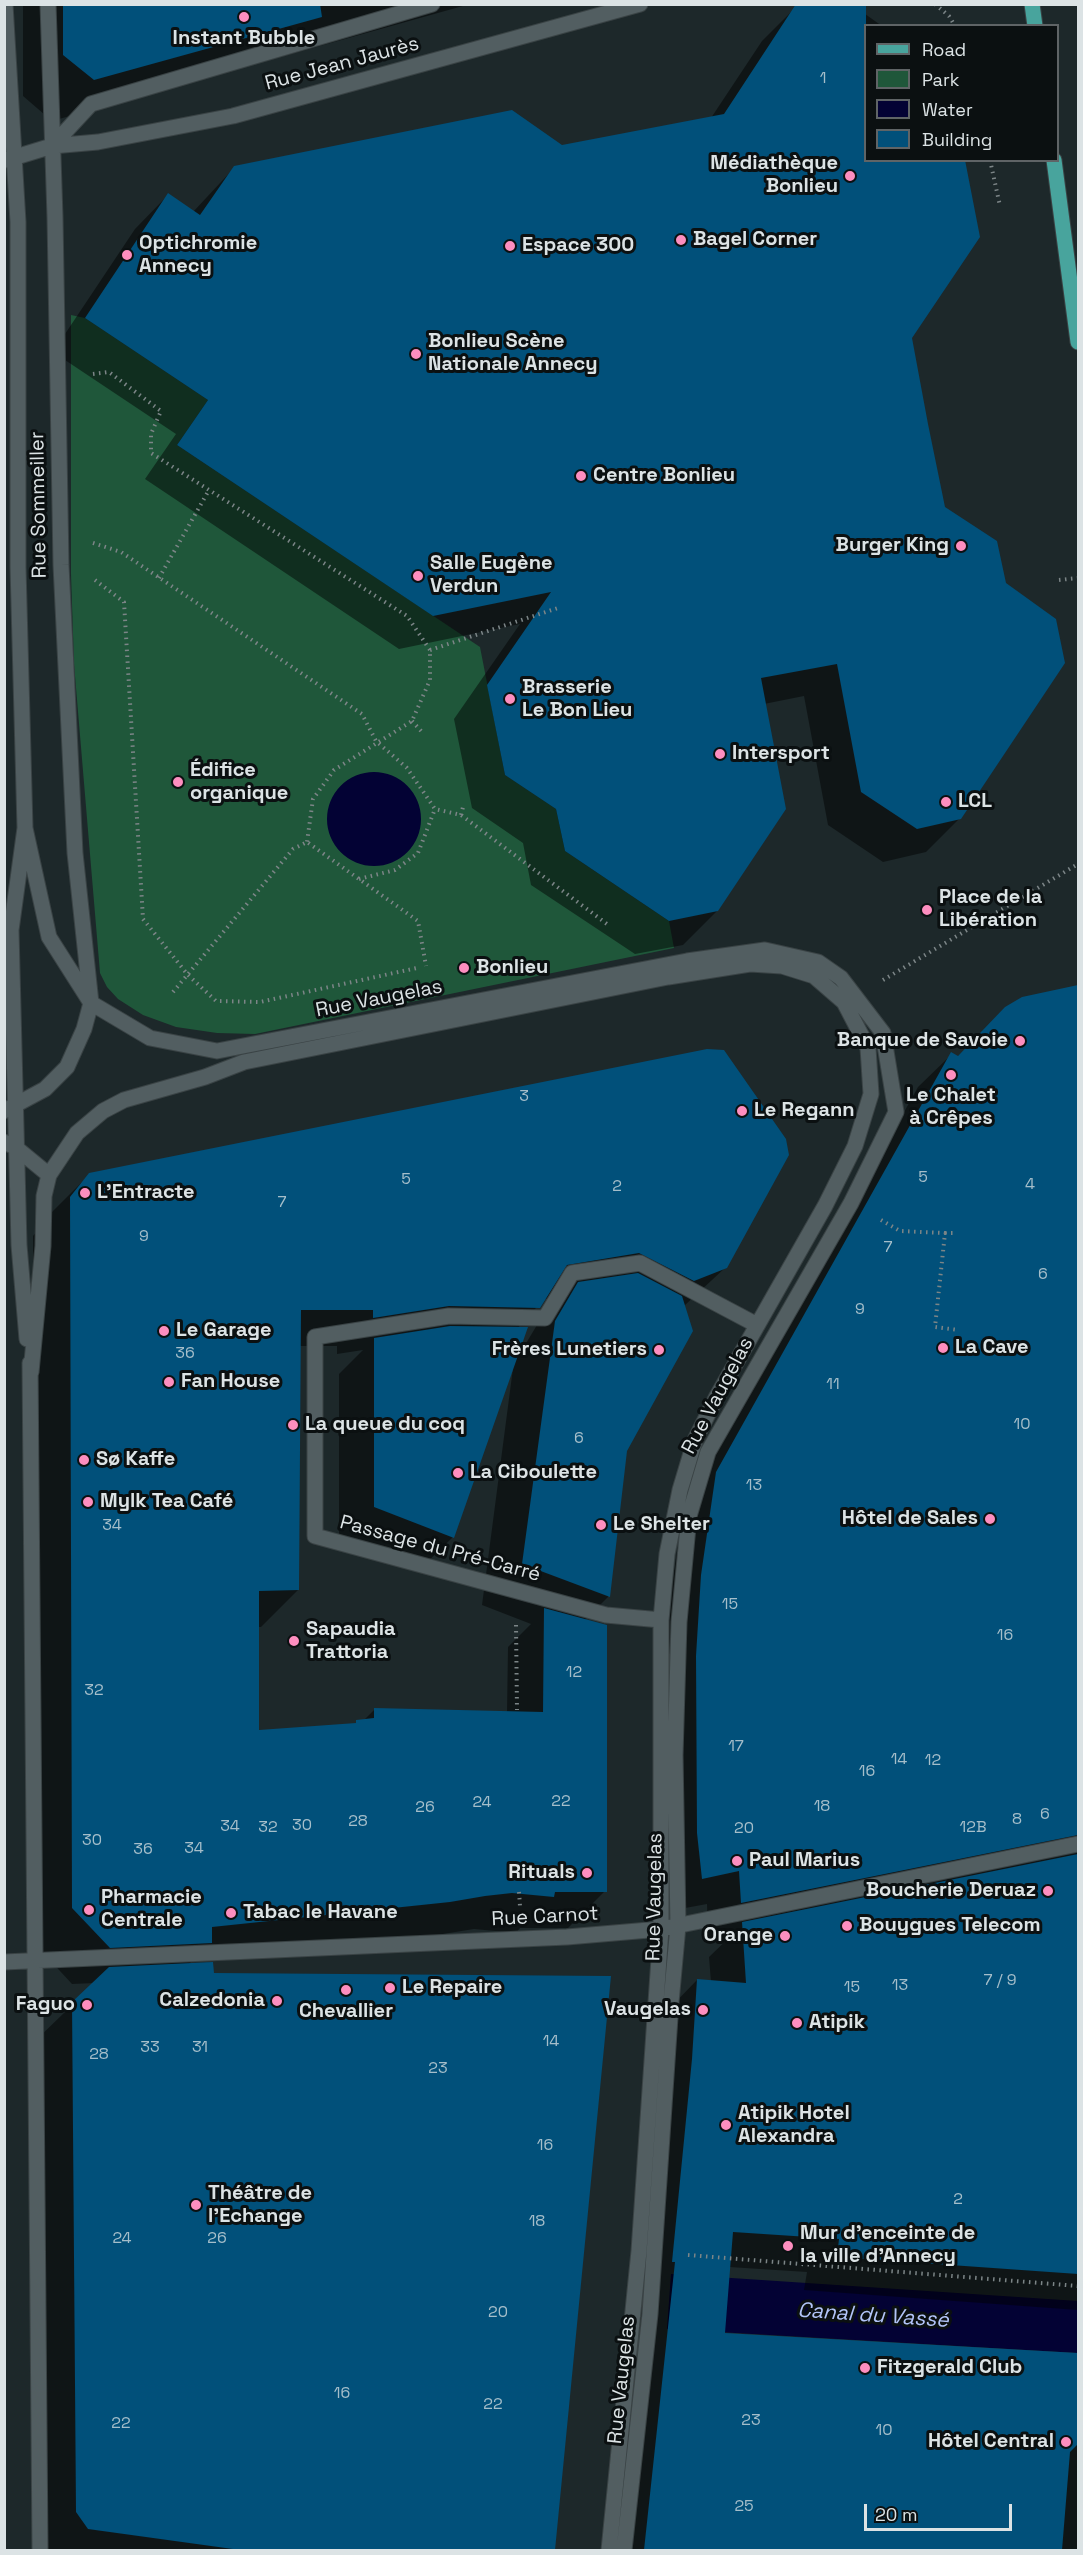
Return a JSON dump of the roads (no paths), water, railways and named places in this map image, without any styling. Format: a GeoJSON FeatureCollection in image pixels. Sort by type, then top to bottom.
{"type":"FeatureCollection","features":[{"type":"Feature","properties":{"kind":"main road"},"geometry":{"type":"LineString","coordinates":[[1032,4],[1035,24]]}},
{"type":"Feature","properties":{"kind":"main road"},"geometry":{"type":"LineString","coordinates":[[1054,162],[1078,342]]}},
{"type":"Feature","properties":{"kind":"street","name":"Rue Sommeiller"},"geometry":{"type":"LineString","coordinates":[[5,4],[9,159],[18,222],[11,567],[25,828],[49,937],[91,1003],[150,1038],[217,1051]]}},
{"type":"Feature","properties":{"kind":"street","name":"Rue Sommeiller"},"geometry":{"type":"LineString","coordinates":[[10,1108],[45,1089],[67,1067],[84,1029],[91,1003],[75,853],[61,565],[57,297],[48,4]]}},
{"type":"Feature","properties":{"kind":"street","name":"Rue Jean Jaurès"},"geometry":{"type":"LineString","coordinates":[[52,146],[91,104],[432,4]]}},
{"type":"Feature","properties":{"kind":"street","name":"Rue Jean Jaurès"},"geometry":{"type":"LineString","coordinates":[[9,159],[52,146],[98,142],[233,116],[640,4]]}},
{"type":"Feature","properties":{"kind":"street","name":"Rue Sommeiller"},"geometry":{"type":"LineString","coordinates":[[25,828],[11,930],[10,1144],[31,1372],[40,2550]]}},
{"type":"Feature","properties":{"kind":"street","name":"Rue Vaugelas"},"geometry":{"type":"LineString","coordinates":[[217,1051],[687,961],[765,950],[818,962],[841,978],[868,1048],[871,1094],[855,1146],[695,1440],[680,1490],[667,1554],[661,1620],[661,1929],[639,2251],[609,2550]]}},
{"type":"Feature","properties":{"kind":"street","name":"Rue Sommeiller"},"geometry":{"type":"LineString","coordinates":[[31,1372],[43,1246],[44,1196],[49,1175],[76,1133],[103,1111],[124,1100],[205,1077],[244,1062],[668,977],[750,964],[782,966],[814,976],[850,999]]}},
{"type":"Feature","properties":{"kind":"street","name":"Rue Vaugelas"},"geometry":{"type":"LineString","coordinates":[[624,2550],[650,2314],[678,1926],[675,1755],[679,1622],[689,1516],[708,1452],[851,1203],[896,1112],[883,1033],[850,999]]}},
{"type":"Feature","properties":{"kind":"street"},"geometry":{"type":"LineString","coordinates":[[10,1144],[49,1175]]}},
{"type":"Feature","properties":{"kind":"street","name":"Passage du Pré-Carré"},"geometry":{"type":"LineString","coordinates":[[661,1620],[606,1615],[315,1536],[315,1337],[449,1316],[545,1318],[572,1273],[640,1263],[757,1325]]}},
{"type":"Feature","properties":{"kind":"street","name":"Rue Carnot"},"geometry":{"type":"LineString","coordinates":[[4,1962],[567,1937],[661,1929],[1078,1844]]}},
{"type":"Feature","properties":{"kind":"water"},"geometry":{"type":"Polygon","coordinates":[[[374,772],[392,776],[407,786],[417,801],[421,819],[417,837],[407,852],[392,862],[374,866],[356,862],[341,852],[331,837],[327,819],[331,801],[341,786],[356,776],[374,772]]]}},
{"type":"Feature","properties":{"kind":"water","name":"Canal du Vassé"},"geometry":{"type":"Polygon","coordinates":[[[671,2274],[1078,2301],[1078,2353],[667,2329],[671,2274]]]}},
{"type":"Feature","properties":{"kind":"place","name":"Instant Bubble"},"geometry":{"type":"Point","coordinates":[244,17]}},
{"type":"Feature","properties":{"kind":"place","name":"Médiathèque Bonlieu"},"geometry":{"type":"Point","coordinates":[850,176]}},
{"type":"Feature","properties":{"kind":"place","name":"Bagel Corner"},"geometry":{"type":"Point","coordinates":[681,240]}},
{"type":"Feature","properties":{"kind":"place","name":"Espace 300"},"geometry":{"type":"Point","coordinates":[510,246]}},
{"type":"Feature","properties":{"kind":"place","name":"Optichromie Annecy"},"geometry":{"type":"Point","coordinates":[127,255]}},
{"type":"Feature","properties":{"kind":"place","name":"Bonlieu Scène Nationale Annecy"},"geometry":{"type":"Point","coordinates":[416,354]}},
{"type":"Feature","properties":{"kind":"place","name":"Centre Bonlieu"},"geometry":{"type":"Point","coordinates":[581,476]}},
{"type":"Feature","properties":{"kind":"place","name":"Burger King"},"geometry":{"type":"Point","coordinates":[961,546]}},
{"type":"Feature","properties":{"kind":"place","name":"Salle Eugène Verdun"},"geometry":{"type":"Point","coordinates":[418,576]}},
{"type":"Feature","properties":{"kind":"place","name":"Brasserie Le Bon Lieu"},"geometry":{"type":"Point","coordinates":[510,699]}},
{"type":"Feature","properties":{"kind":"place","name":"Intersport"},"geometry":{"type":"Point","coordinates":[720,754]}},
{"type":"Feature","properties":{"kind":"place","name":"Édifice organique"},"geometry":{"type":"Point","coordinates":[178,782]}},
{"type":"Feature","properties":{"kind":"place","name":"LCL"},"geometry":{"type":"Point","coordinates":[946,802]}},
{"type":"Feature","properties":{"kind":"place","name":"Place de la Libération"},"geometry":{"type":"Point","coordinates":[927,910]}},
{"type":"Feature","properties":{"kind":"place","name":"Bonlieu"},"geometry":{"type":"Point","coordinates":[464,968]}},
{"type":"Feature","properties":{"kind":"place","name":"Banque de Savoie"},"geometry":{"type":"Point","coordinates":[1020,1041]}},
{"type":"Feature","properties":{"kind":"place","name":"Le Chalet à Crêpes"},"geometry":{"type":"Point","coordinates":[951,1075]}},
{"type":"Feature","properties":{"kind":"place","name":"Le Regann"},"geometry":{"type":"Point","coordinates":[742,1111]}},
{"type":"Feature","properties":{"kind":"place","name":"L'Entracte"},"geometry":{"type":"Point","coordinates":[85,1193]}},
{"type":"Feature","properties":{"kind":"place","name":"Le Garage"},"geometry":{"type":"Point","coordinates":[164,1331]}},
{"type":"Feature","properties":{"kind":"place","name":"La Cave"},"geometry":{"type":"Point","coordinates":[943,1348]}},
{"type":"Feature","properties":{"kind":"place","name":"Frères Lunetiers"},"geometry":{"type":"Point","coordinates":[659,1350]}},
{"type":"Feature","properties":{"kind":"place","name":"Fan House"},"geometry":{"type":"Point","coordinates":[169,1382]}},
{"type":"Feature","properties":{"kind":"place","name":"La queue du coq"},"geometry":{"type":"Point","coordinates":[293,1425]}},
{"type":"Feature","properties":{"kind":"place","name":"Sø Kaffe"},"geometry":{"type":"Point","coordinates":[84,1460]}},
{"type":"Feature","properties":{"kind":"place","name":"La Ciboulette"},"geometry":{"type":"Point","coordinates":[458,1473]}},
{"type":"Feature","properties":{"kind":"place","name":"Mylk Tea Café"},"geometry":{"type":"Point","coordinates":[88,1502]}},
{"type":"Feature","properties":{"kind":"place","name":"Hôtel de Sales"},"geometry":{"type":"Point","coordinates":[990,1519]}},
{"type":"Feature","properties":{"kind":"place","name":"Le Shelter"},"geometry":{"type":"Point","coordinates":[601,1525]}},
{"type":"Feature","properties":{"kind":"place","name":"Sapaudia Trattoria"},"geometry":{"type":"Point","coordinates":[294,1641]}},
{"type":"Feature","properties":{"kind":"place","name":"Paul Marius"},"geometry":{"type":"Point","coordinates":[737,1861]}},
{"type":"Feature","properties":{"kind":"place","name":"Rituals"},"geometry":{"type":"Point","coordinates":[587,1873]}},
{"type":"Feature","properties":{"kind":"place","name":"Boucherie Deruaz"},"geometry":{"type":"Point","coordinates":[1048,1891]}},
{"type":"Feature","properties":{"kind":"place","name":"Pharmacie Centrale"},"geometry":{"type":"Point","coordinates":[89,1910]}},
{"type":"Feature","properties":{"kind":"place","name":"Tabac le Havane"},"geometry":{"type":"Point","coordinates":[231,1913]}},
{"type":"Feature","properties":{"kind":"place","name":"Bouygues Telecom"},"geometry":{"type":"Point","coordinates":[847,1926]}},
{"type":"Feature","properties":{"kind":"place","name":"Orange"},"geometry":{"type":"Point","coordinates":[785,1936]}},
{"type":"Feature","properties":{"kind":"place","name":"Le Repaire"},"geometry":{"type":"Point","coordinates":[390,1988]}},
{"type":"Feature","properties":{"kind":"place","name":"Chevallier"},"geometry":{"type":"Point","coordinates":[346,1990]}},
{"type":"Feature","properties":{"kind":"place","name":"Calzedonia"},"geometry":{"type":"Point","coordinates":[277,2001]}},
{"type":"Feature","properties":{"kind":"place","name":"Faguo"},"geometry":{"type":"Point","coordinates":[87,2005]}},
{"type":"Feature","properties":{"kind":"place","name":"Vaugelas"},"geometry":{"type":"Point","coordinates":[703,2010]}},
{"type":"Feature","properties":{"kind":"place","name":"Atipik"},"geometry":{"type":"Point","coordinates":[797,2023]}},
{"type":"Feature","properties":{"kind":"place","name":"Atipik Hotel Alexandra"},"geometry":{"type":"Point","coordinates":[726,2125]}},
{"type":"Feature","properties":{"kind":"place","name":"Théâtre de l'Echange"},"geometry":{"type":"Point","coordinates":[196,2205]}},
{"type":"Feature","properties":{"kind":"place","name":"Mur d'enceinte de la ville d'Annecy"},"geometry":{"type":"Point","coordinates":[788,2246]}},
{"type":"Feature","properties":{"kind":"place","name":"Fitzgerald Club"},"geometry":{"type":"Point","coordinates":[865,2368]}},
{"type":"Feature","properties":{"kind":"place","name":"Hôtel Central"},"geometry":{"type":"Point","coordinates":[1066,2442]}}]}
